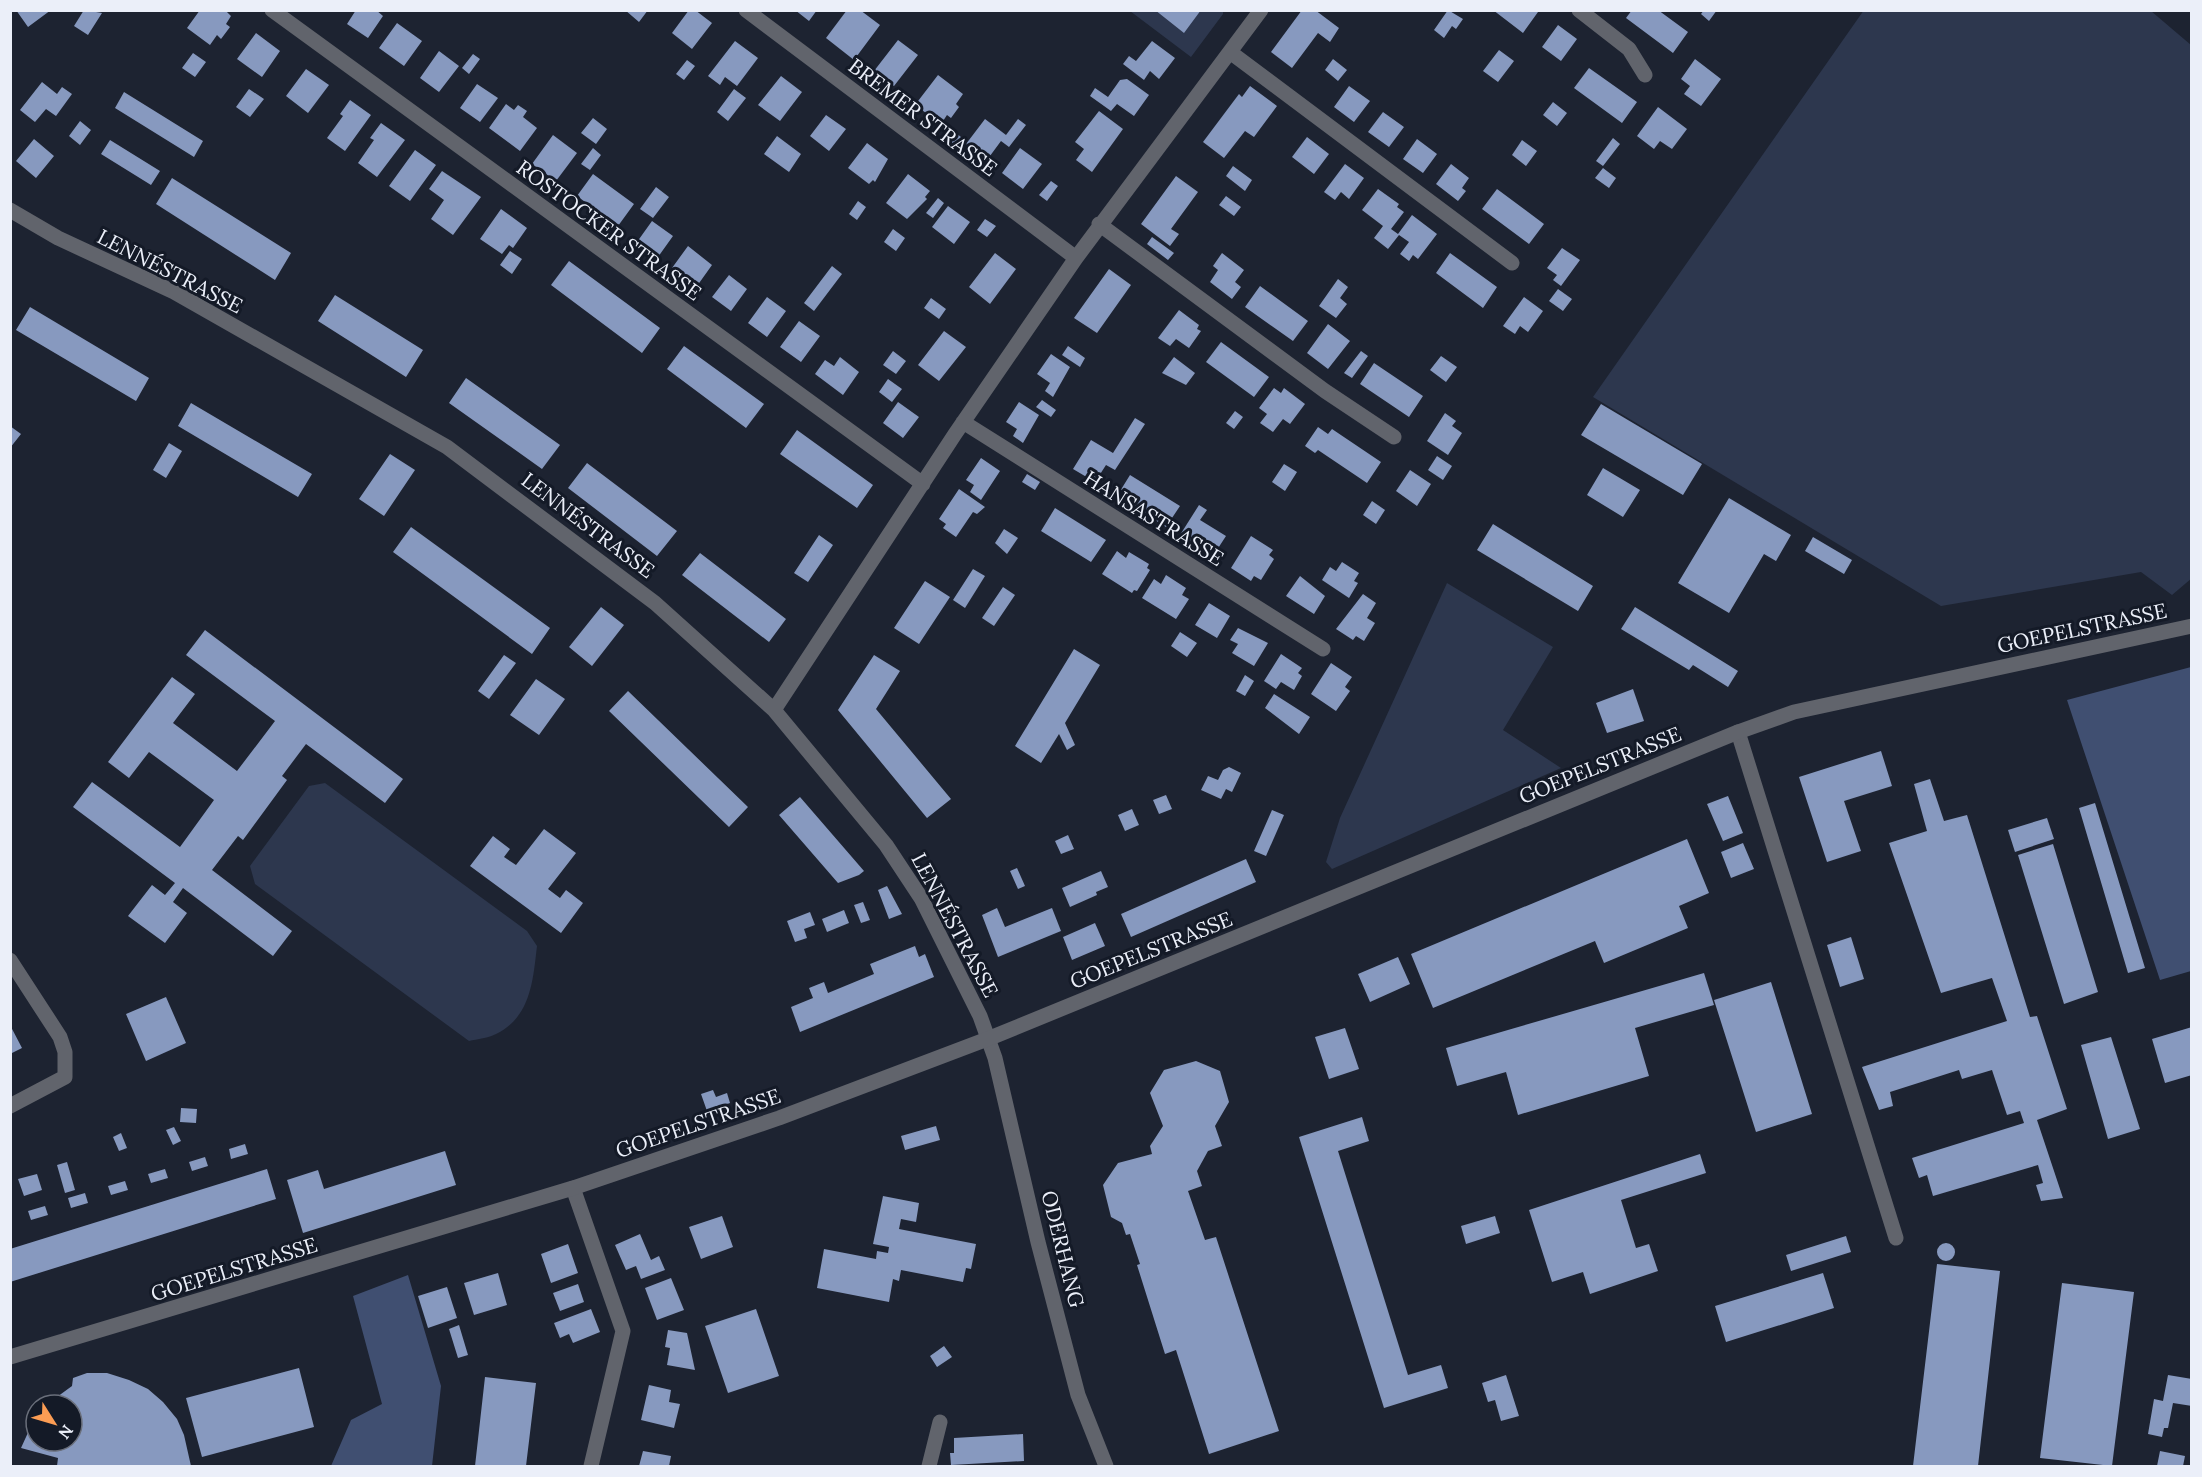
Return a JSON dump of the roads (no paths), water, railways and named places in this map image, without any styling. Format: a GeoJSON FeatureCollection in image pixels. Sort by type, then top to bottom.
{"type":"FeatureCollection","features":[{"type":"Feature","properties":{"kind":"street","name":"ROSTOCKER STRASSE"},"geometry":{"type":"LineString","coordinates":[[272,10],[922,484]]}},
{"type":"Feature","properties":{"kind":"street","name":"BREMER STRASSE"},"geometry":{"type":"LineString","coordinates":[[746,10],[1076,258]]}},
{"type":"Feature","properties":{"kind":"street"},"geometry":{"type":"LineString","coordinates":[[774,710],[963,422],[1099,224],[1261,10]]}},
{"type":"Feature","properties":{"kind":"street"},"geometry":{"type":"LineString","coordinates":[[1579,10],[1629,49],[1645,75]]}},
{"type":"Feature","properties":{"kind":"street"},"geometry":{"type":"LineString","coordinates":[[1230,52],[1512,263]]}},
{"type":"Feature","properties":{"kind":"street","name":"LENNÉSTRASSE"},"geometry":{"type":"LineString","coordinates":[[10,210],[58,238],[174,292],[447,447],[655,603],[774,710],[886,844],[921,898],[990,1038]]}},
{"type":"Feature","properties":{"kind":"street"},"geometry":{"type":"LineString","coordinates":[[1099,224],[1325,391],[1394,436]]}},
{"type":"Feature","properties":{"kind":"street","name":"HANSASTRASSE"},"geometry":{"type":"LineString","coordinates":[[963,422],[1323,649]]}},
{"type":"Feature","properties":{"kind":"street","name":"GOEPELSTRASSE"},"geometry":{"type":"LineString","coordinates":[[10,1357],[573,1188],[779,1118],[990,1038],[1737,732],[1794,712],[2192,626]]}},
{"type":"Feature","properties":{"kind":"street"},"geometry":{"type":"LineString","coordinates":[[1737,732],[1896,1238]]}},
{"type":"Feature","properties":{"kind":"street"},"geometry":{"type":"LineString","coordinates":[[10,960],[60,1037],[65,1052],[65,1077],[10,1106]]}},
{"type":"Feature","properties":{"kind":"street","name":"ODERHANG"},"geometry":{"type":"LineString","coordinates":[[990,1038],[1078,1395],[1106,1467]]}},
{"type":"Feature","properties":{"kind":"street"},"geometry":{"type":"LineString","coordinates":[[573,1188],[623,1330],[591,1467]]}},
{"type":"Feature","properties":{"kind":"street"},"geometry":{"type":"LineString","coordinates":[[929,1467],[940,1422]]}}]}
